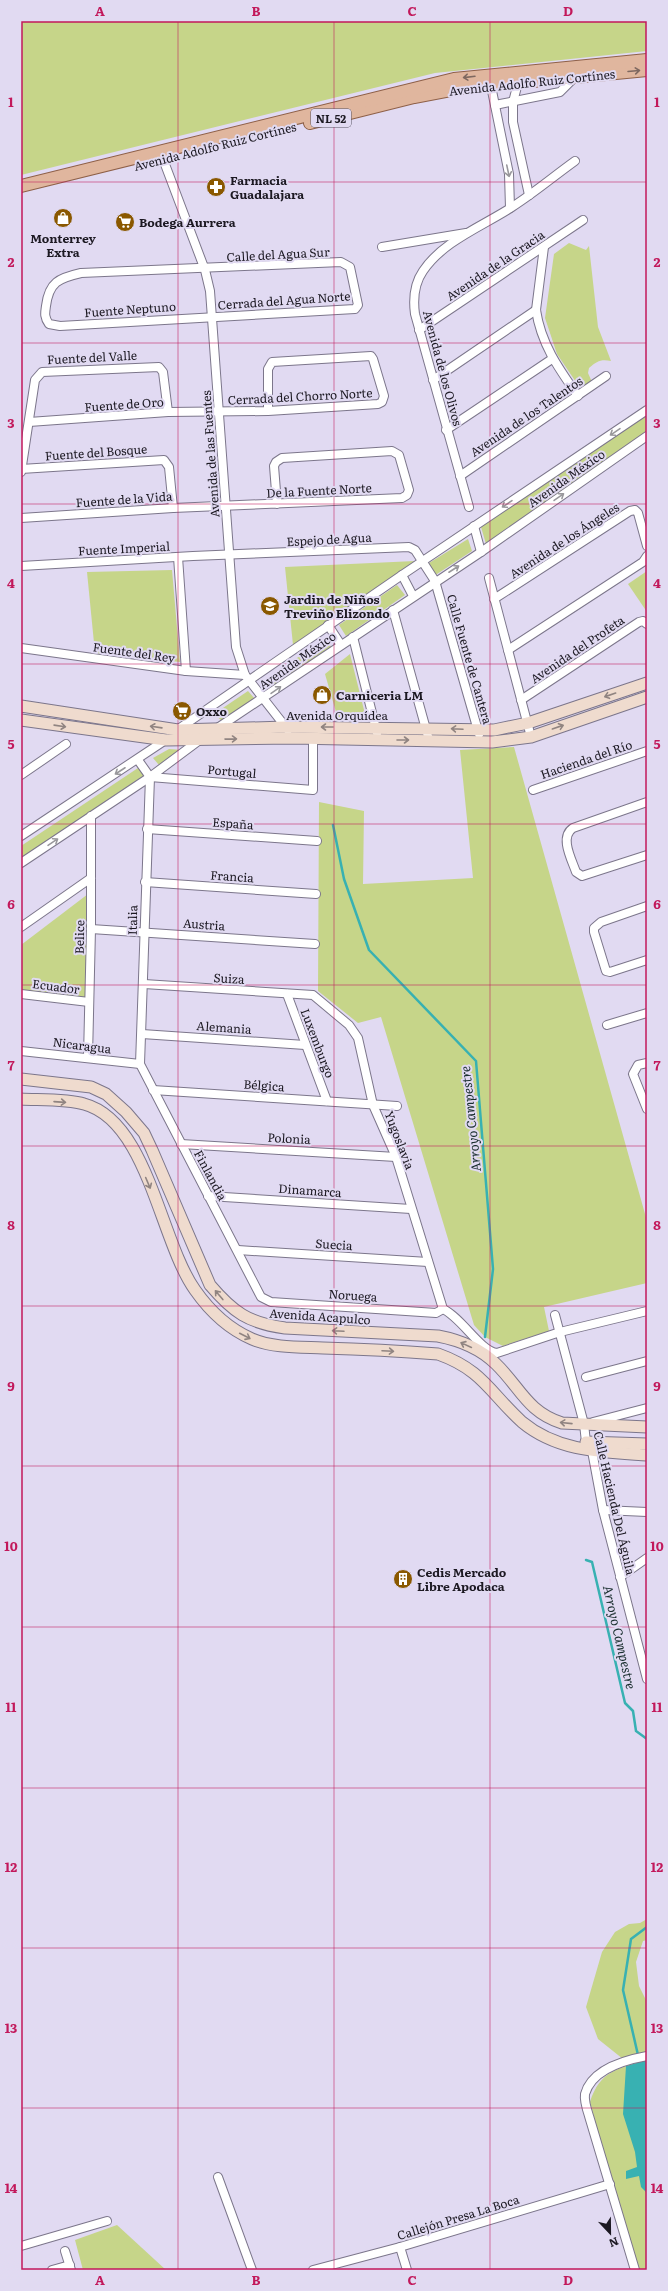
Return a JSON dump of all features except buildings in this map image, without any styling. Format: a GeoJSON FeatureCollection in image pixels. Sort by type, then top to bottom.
{"type":"FeatureCollection","features":[{"type":"Feature","properties":{"kind":"main road"},"geometry":{"type":"LineString","coordinates":[[21,186],[161,155],[454,79],[515,77],[556,68],[647,60]]}},
{"type":"Feature","properties":{"kind":"main road","name":"Avenida Adolfo Ruiz Cortínes"},"geometry":{"type":"LineString","coordinates":[[21,194],[161,155],[414,97],[491,84],[515,77],[576,76],[647,70]]}},
{"type":"Feature","properties":{"kind":"street"},"geometry":{"type":"LineString","coordinates":[[495,105],[560,92],[576,76]]}},
{"type":"Feature","properties":{"kind":"street"},"geometry":{"type":"LineString","coordinates":[[515,77],[513,102],[514,132],[529,195]]}},
{"type":"Feature","properties":{"kind":"street"},"geometry":{"type":"LineString","coordinates":[[491,84],[499,134],[509,174],[510,208]]}},
{"type":"Feature","properties":{"kind":"street","name":"Avenida de las Fuentes"},"geometry":{"type":"LineString","coordinates":[[161,155],[205,270],[213,316],[236,647],[247,678],[264,698],[293,738]]}},
{"type":"Feature","properties":{"kind":"street","name":"Avenida de los Olivos"},"geometry":{"type":"LineString","coordinates":[[469,507],[446,430],[419,330],[414,301],[416,284],[424,270],[437,257],[469,232],[510,208],[575,161]]}},
{"type":"Feature","properties":{"kind":"street","name":"Avenida de la Gracia"},"geometry":{"type":"LineString","coordinates":[[419,330],[583,220]]}},
{"type":"Feature","properties":{"kind":"street"},"geometry":{"type":"LineString","coordinates":[[382,247],[469,232]]}},
{"type":"Feature","properties":{"kind":"street"},"geometry":{"type":"LineString","coordinates":[[544,247],[536,310],[540,329],[552,359],[578,396]]}},
{"type":"Feature","properties":{"kind":"street","name":"Calle del Agua Sur"},"geometry":{"type":"LineString","coordinates":[[49,324],[45,315],[48,291],[55,283],[81,273],[205,270],[341,262],[350,268],[358,307]]}},
{"type":"Feature","properties":{"kind":"street","name":"Cerrada del Agua Norte"},"geometry":{"type":"LineString","coordinates":[[213,316],[358,307]]}},
{"type":"Feature","properties":{"kind":"street"},"geometry":{"type":"LineString","coordinates":[[433,380],[536,310]]}},
{"type":"Feature","properties":{"kind":"street","name":"Fuente Neptuno"},"geometry":{"type":"LineString","coordinates":[[49,324],[60,326],[213,316]]}},
{"type":"Feature","properties":{"kind":"street","name":"Cerrada del Chorro Norte"},"geometry":{"type":"LineString","coordinates":[[220,412],[268,411],[382,402],[384,396],[372,357],[272,362],[268,369],[268,411]]}},
{"type":"Feature","properties":{"kind":"street"},"geometry":{"type":"LineString","coordinates":[[446,430],[552,359]]}},
{"type":"Feature","properties":{"kind":"street","name":"Fuente del Valle"},"geometry":{"type":"LineString","coordinates":[[29,422],[35,380],[39,373],[44,372],[156,366],[163,372],[168,412]]}},
{"type":"Feature","properties":{"kind":"street","name":"Avenida de los Talentos"},"geometry":{"type":"LineString","coordinates":[[460,476],[606,376]]}},
{"type":"Feature","properties":{"kind":"street","name":"Avenida México"},"geometry":{"type":"LineString","coordinates":[[21,836],[138,760],[247,678],[647,410]]}},
{"type":"Feature","properties":{"kind":"street","name":"Fuente de Oro"},"geometry":{"type":"LineString","coordinates":[[29,422],[168,412],[220,412]]}},
{"type":"Feature","properties":{"kind":"street"},"geometry":{"type":"LineString","coordinates":[[21,471],[23,443],[29,422]]}},
{"type":"Feature","properties":{"kind":"street","name":"Avenida México"},"geometry":{"type":"LineString","coordinates":[[21,863],[150,777],[217,728],[264,698],[435,581],[481,552],[647,436]]}},
{"type":"Feature","properties":{"kind":"street","name":"De la Fuente Norte"},"geometry":{"type":"LineString","coordinates":[[226,506],[277,504],[402,498],[408,495],[409,490],[399,455],[388,451],[278,459],[274,466],[277,504]]}},
{"type":"Feature","properties":{"kind":"street","name":"Fuente del Bosque"},"geometry":{"type":"LineString","coordinates":[[21,471],[159,460],[167,462],[169,468],[174,508]]}},
{"type":"Feature","properties":{"kind":"street","name":"Fuente de la Vida"},"geometry":{"type":"LineString","coordinates":[[22,519],[174,508],[226,506]]}},
{"type":"Feature","properties":{"kind":"street","name":"Avenida de los Ángeles"},"geometry":{"type":"LineString","coordinates":[[494,599],[630,511],[637,512],[647,546]]}},
{"type":"Feature","properties":{"kind":"street"},"geometry":{"type":"LineString","coordinates":[[474,526],[481,552]]}},
{"type":"Feature","properties":{"kind":"street","name":"Espejo de Agua"},"geometry":{"type":"LineString","coordinates":[[229,556],[409,548],[415,550],[435,581]]}},
{"type":"Feature","properties":{"kind":"street","name":"Fuente Imperial"},"geometry":{"type":"LineString","coordinates":[[21,566],[178,557],[229,556]]}},
{"type":"Feature","properties":{"kind":"street"},"geometry":{"type":"LineString","coordinates":[[508,650],[643,562],[647,556]]}},
{"type":"Feature","properties":{"kind":"street"},"geometry":{"type":"LineString","coordinates":[[178,557],[186,671]]}},
{"type":"Feature","properties":{"kind":"street"},"geometry":{"type":"LineString","coordinates":[[402,575],[413,596]]}},
{"type":"Feature","properties":{"kind":"street"},"geometry":{"type":"LineString","coordinates":[[489,578],[531,736]]}},
{"type":"Feature","properties":{"kind":"street","name":"Calle Fuente de Cantera"},"geometry":{"type":"LineString","coordinates":[[435,581],[481,743]]}},
{"type":"Feature","properties":{"kind":"street"},"geometry":{"type":"LineString","coordinates":[[393,610],[427,728],[429,740]]}},
{"type":"Feature","properties":{"kind":"street","name":"Avenida del Profeta"},"geometry":{"type":"LineString","coordinates":[[521,700],[639,622],[643,621],[647,624]]}},
{"type":"Feature","properties":{"kind":"street"},"geometry":{"type":"LineString","coordinates":[[328,625],[341,645]]}},
{"type":"Feature","properties":{"kind":"street"},"geometry":{"type":"LineString","coordinates":[[353,637],[378,740]]}},
{"type":"Feature","properties":{"kind":"street","name":"Fuente del Rey"},"geometry":{"type":"LineString","coordinates":[[21,648],[247,678]]}},
{"type":"Feature","properties":{"kind":"street","name":"Avenida Orquídea"},"geometry":{"type":"LineString","coordinates":[[21,706],[178,730],[286,727],[427,728],[478,730],[500,729],[528,723],[647,683]]}},
{"type":"Feature","properties":{"kind":"street","name":"Avenida Orquídea"},"geometry":{"type":"LineString","coordinates":[[21,720],[166,740],[313,738],[429,740],[481,743],[505,742],[531,736],[647,697]]}},
{"type":"Feature","properties":{"kind":"street","name":"Portugal"},"geometry":{"type":"LineString","coordinates":[[150,777],[313,790],[313,738]]}},
{"type":"Feature","properties":{"kind":"street"},"geometry":{"type":"LineString","coordinates":[[21,775],[66,744]]}},
{"type":"Feature","properties":{"kind":"street","name":"Hacienda del Río"},"geometry":{"type":"LineString","coordinates":[[533,790],[647,751]]}},
{"type":"Feature","properties":{"kind":"street"},"geometry":{"type":"LineString","coordinates":[[138,760],[150,777]]}},
{"type":"Feature","properties":{"kind":"street","name":"Italia"},"geometry":{"type":"LineString","coordinates":[[140,1064],[144,984],[145,882],[150,777]]}},
{"type":"Feature","properties":{"kind":"street"},"geometry":{"type":"LineString","coordinates":[[647,802],[573,828],[569,831],[566,838],[576,872],[582,876],[647,855]]}},
{"type":"Feature","properties":{"kind":"street","name":"Belice"},"geometry":{"type":"LineString","coordinates":[[88,1057],[91,929],[91,816]]}},
{"type":"Feature","properties":{"kind":"street","name":"España"},"geometry":{"type":"LineString","coordinates":[[147,829],[318,841]]}},
{"type":"Feature","properties":{"kind":"street"},"geometry":{"type":"LineString","coordinates":[[21,927],[91,878]]}},
{"type":"Feature","properties":{"kind":"street","name":"Francia"},"geometry":{"type":"LineString","coordinates":[[145,882],[316,894]]}},
{"type":"Feature","properties":{"kind":"street"},"geometry":{"type":"LineString","coordinates":[[647,906],[601,922],[594,928],[594,932],[606,971],[610,972],[647,960]]}},
{"type":"Feature","properties":{"kind":"street","name":"Austria"},"geometry":{"type":"LineString","coordinates":[[91,929],[314,944]]}},
{"type":"Feature","properties":{"kind":"street","name":"Suiza"},"geometry":{"type":"LineString","coordinates":[[144,984],[313,995]]}},
{"type":"Feature","properties":{"kind":"street","name":"Ecuador"},"geometry":{"type":"LineString","coordinates":[[21,994],[89,1002]]}},
{"type":"Feature","properties":{"kind":"street","name":"Luxemburgo"},"geometry":{"type":"LineString","coordinates":[[287,994],[327,1101]]}},
{"type":"Feature","properties":{"kind":"street","name":"Yugoslavia"},"geometry":{"type":"LineString","coordinates":[[313,995],[355,1032],[373,1105],[396,1157],[443,1309]]}},
{"type":"Feature","properties":{"kind":"street"},"geometry":{"type":"LineString","coordinates":[[607,1025],[647,1013]]}},
{"type":"Feature","properties":{"kind":"street","name":"Alemania"},"geometry":{"type":"LineString","coordinates":[[142,1034],[305,1045]]}},
{"type":"Feature","properties":{"kind":"street","name":"Nicaragua"},"geometry":{"type":"LineString","coordinates":[[21,1050],[140,1064]]}},
{"type":"Feature","properties":{"kind":"street"},"geometry":{"type":"LineString","coordinates":[[647,1062],[638,1065],[634,1074],[647,1108]]}},
{"type":"Feature","properties":{"kind":"street","name":"Finlandia"},"geometry":{"type":"LineString","coordinates":[[140,1064],[208,1196],[238,1250],[261,1297]]}},
{"type":"Feature","properties":{"kind":"street","name":"Avenida Acapulco"},"geometry":{"type":"LineString","coordinates":[[21,1079],[91,1087],[117,1102],[144,1133],[210,1285],[228,1305],[244,1318],[267,1326],[285,1328],[438,1336],[450,1338],[468,1346],[496,1363],[528,1403],[539,1412],[562,1423],[647,1427]]}},
{"type":"Feature","properties":{"kind":"street","name":"Bélgica"},"geometry":{"type":"LineString","coordinates":[[153,1090],[397,1106]]}},
{"type":"Feature","properties":{"kind":"street"},"geometry":{"type":"LineString","coordinates":[[21,1099],[84,1104],[102,1112],[126,1134],[156,1200],[181,1264],[195,1290],[211,1309],[234,1330],[253,1340],[283,1346],[438,1354],[452,1359],[472,1371],[522,1422],[549,1439],[574,1448],[647,1444]]}},
{"type":"Feature","properties":{"kind":"street","name":"Polonia"},"geometry":{"type":"LineString","coordinates":[[181,1144],[396,1157]]}},
{"type":"Feature","properties":{"kind":"street","name":"Dinamarca"},"geometry":{"type":"LineString","coordinates":[[208,1196],[411,1209]]}},
{"type":"Feature","properties":{"kind":"street","name":"Suecia"},"geometry":{"type":"LineString","coordinates":[[238,1250],[428,1262]]}},
{"type":"Feature","properties":{"kind":"street","name":"Noruega"},"geometry":{"type":"LineString","coordinates":[[261,1297],[271,1302],[436,1313],[443,1309]]}},
{"type":"Feature","properties":{"kind":"street"},"geometry":{"type":"LineString","coordinates":[[443,1309],[456,1317],[489,1351],[494,1353],[560,1332],[647,1311]]}},
{"type":"Feature","properties":{"kind":"street","name":"Calle Hacienda Del Águila"},"geometry":{"type":"LineString","coordinates":[[555,1315],[584,1424],[603,1510],[647,1680]]}},
{"type":"Feature","properties":{"kind":"street"},"geometry":{"type":"LineString","coordinates":[[586,1377],[647,1361]]}},
{"type":"Feature","properties":{"kind":"street"},"geometry":{"type":"LineString","coordinates":[[584,1424],[647,1408]]}},
{"type":"Feature","properties":{"kind":"street"},"geometry":{"type":"LineString","coordinates":[[589,1446],[647,1455]]}},
{"type":"Feature","properties":{"kind":"street"},"geometry":{"type":"LineString","coordinates":[[603,1510],[647,1512]]}},
{"type":"Feature","properties":{"kind":"street"},"geometry":{"type":"LineString","coordinates":[[620,1577],[647,1558]]}},
{"type":"Feature","properties":{"kind":"street"},"geometry":{"type":"LineString","coordinates":[[634,2270],[589,2116],[585,2094],[594,2078],[604,2071],[619,2063],[647,2056]]}},
{"type":"Feature","properties":{"kind":"street"},"geometry":{"type":"LineString","coordinates":[[218,2177],[252,2270]]}},
{"type":"Feature","properties":{"kind":"street","name":"Callejón Presa La Boca"},"geometry":{"type":"LineString","coordinates":[[313,2270],[400,2247],[610,2184]]}},
{"type":"Feature","properties":{"kind":"street"},"geometry":{"type":"LineString","coordinates":[[21,2246],[107,2221]]}},
{"type":"Feature","properties":{"kind":"street"},"geometry":{"type":"LineString","coordinates":[[400,2247],[407,2270]]}},
{"type":"Feature","properties":{"kind":"street"},"geometry":{"type":"LineString","coordinates":[[52,2270],[70,2268],[65,2251]]}},
{"type":"Feature","properties":{"kind":"shaded area"},"geometry":{"type":"Polygon","coordinates":[[[21,21],[647,21],[647,51],[435,73],[21,175],[21,21]]]}},
{"type":"Feature","properties":{"kind":"shaded area"},"geometry":{"type":"Polygon","coordinates":[[[569,243],[586,250],[589,246],[598,327],[611,361],[599,361],[589,368],[588,373],[592,382],[582,391],[557,354],[545,318],[554,254],[569,243]]]}},
{"type":"Feature","properties":{"kind":"shaded area"},"geometry":{"type":"Polygon","coordinates":[[[647,414],[647,433],[486,544],[481,527],[647,414]]]}},
{"type":"Feature","properties":{"kind":"shaded area"},"geometry":{"type":"Polygon","coordinates":[[[468,539],[472,551],[434,576],[429,563],[468,539]]]}},
{"type":"Feature","properties":{"kind":"shaded area"},"geometry":{"type":"Polygon","coordinates":[[[415,561],[293,645],[285,567],[415,561]]]}},
{"type":"Feature","properties":{"kind":"shaded area"},"geometry":{"type":"Polygon","coordinates":[[[172,570],[180,662],[95,653],[87,572],[172,570]]]}},
{"type":"Feature","properties":{"kind":"shaded area"},"geometry":{"type":"Polygon","coordinates":[[[647,571],[647,612],[628,584],[647,571]]]}},
{"type":"Feature","properties":{"kind":"shaded area"},"geometry":{"type":"Polygon","coordinates":[[[397,585],[405,595],[346,636],[339,625],[397,585]]]}},
{"type":"Feature","properties":{"kind":"shaded area"},"geometry":{"type":"Polygon","coordinates":[[[325,639],[332,648],[269,692],[260,683],[325,639]]]}},
{"type":"Feature","properties":{"kind":"shaded area"},"geometry":{"type":"Polygon","coordinates":[[[350,654],[366,718],[338,719],[325,674],[350,654]]]}},
{"type":"Feature","properties":{"kind":"shaded area"},"geometry":{"type":"Polygon","coordinates":[[[248,691],[255,699],[223,722],[214,714],[248,691]]]}},
{"type":"Feature","properties":{"kind":"shaded area"},"geometry":{"type":"Polygon","coordinates":[[[514,747],[647,1221],[647,1283],[544,1307],[549,1331],[503,1346],[485,1337],[474,1325],[381,1017],[358,1023],[318,991],[319,802],[364,811],[363,884],[473,878],[460,750],[514,747]]]}},
{"type":"Feature","properties":{"kind":"shaded area"},"geometry":{"type":"Polygon","coordinates":[[[169,749],[182,750],[159,765],[153,758],[169,749]]]}},
{"type":"Feature","properties":{"kind":"shaded area"},"geometry":{"type":"Polygon","coordinates":[[[141,766],[146,774],[21,859],[21,846],[141,766]]]}},
{"type":"Feature","properties":{"kind":"shaded area"},"geometry":{"type":"Polygon","coordinates":[[[88,894],[85,998],[21,990],[21,945],[88,894]]]}},
{"type":"Feature","properties":{"kind":"shaded area"},"geometry":{"type":"Polygon","coordinates":[[[647,1919],[647,1940],[643,1941],[636,1962],[639,1986],[647,2002],[647,2052],[623,2059],[598,2039],[586,2007],[602,1952],[615,1932],[629,1924],[640,1923],[647,1919]]]}},
{"type":"Feature","properties":{"kind":"shaded area"},"geometry":{"type":"Polygon","coordinates":[[[647,2060],[647,2270],[636,2270],[590,2102],[599,2083],[611,2072],[647,2060]]]}},
{"type":"Feature","properties":{"kind":"shaded area"},"geometry":{"type":"Polygon","coordinates":[[[647,2060],[647,2193],[641,2187],[639,2176],[626,2179],[626,2171],[637,2167],[635,2152],[623,2114],[626,2066],[647,2060]]]}},
{"type":"Feature","properties":{"kind":"shaded area"},"geometry":{"type":"Polygon","coordinates":[[[117,2225],[166,2270],[83,2270],[75,2240],[117,2225]]]}},
{"type":"Feature","properties":{"kind":"waterway","name":"Arroyo Campestre"},"geometry":{"type":"LineString","coordinates":[[333,825],[344,879],[369,950],[476,1061],[493,1269],[485,1337]]}},
{"type":"Feature","properties":{"kind":"waterway","name":"Arroyo Campestre"},"geometry":{"type":"LineString","coordinates":[[586,1560],[592,1562],[625,1703],[633,1711],[636,1731],[647,1739]]}},
{"type":"Feature","properties":{"kind":"waterway","name":"Arroyo Campestre"},"geometry":{"type":"LineString","coordinates":[[638,2055],[623,1990],[631,1939],[647,1927]]}},
{"type":"Feature","properties":{"kind":"place","name":"Farmacia Guadalajara"},"geometry":{"type":"Point","coordinates":[216,187]}},
{"type":"Feature","properties":{"kind":"place","name":"Monterrey Extra"},"geometry":{"type":"Point","coordinates":[63,218]}},
{"type":"Feature","properties":{"kind":"place","name":"Bodega Aurrera"},"geometry":{"type":"Point","coordinates":[125,222]}},
{"type":"Feature","properties":{"kind":"place","name":"Jardin de Niños Treviño Elizondo"},"geometry":{"type":"Point","coordinates":[270,606]}},
{"type":"Feature","properties":{"kind":"place","name":"Carniceria LM"},"geometry":{"type":"Point","coordinates":[322,695]}},
{"type":"Feature","properties":{"kind":"place","name":"Oxxo"},"geometry":{"type":"Point","coordinates":[182,711]}},
{"type":"Feature","properties":{"kind":"place","name":"Cedis Mercado Libre Apodaca"},"geometry":{"type":"Point","coordinates":[403,1579]}}]}
